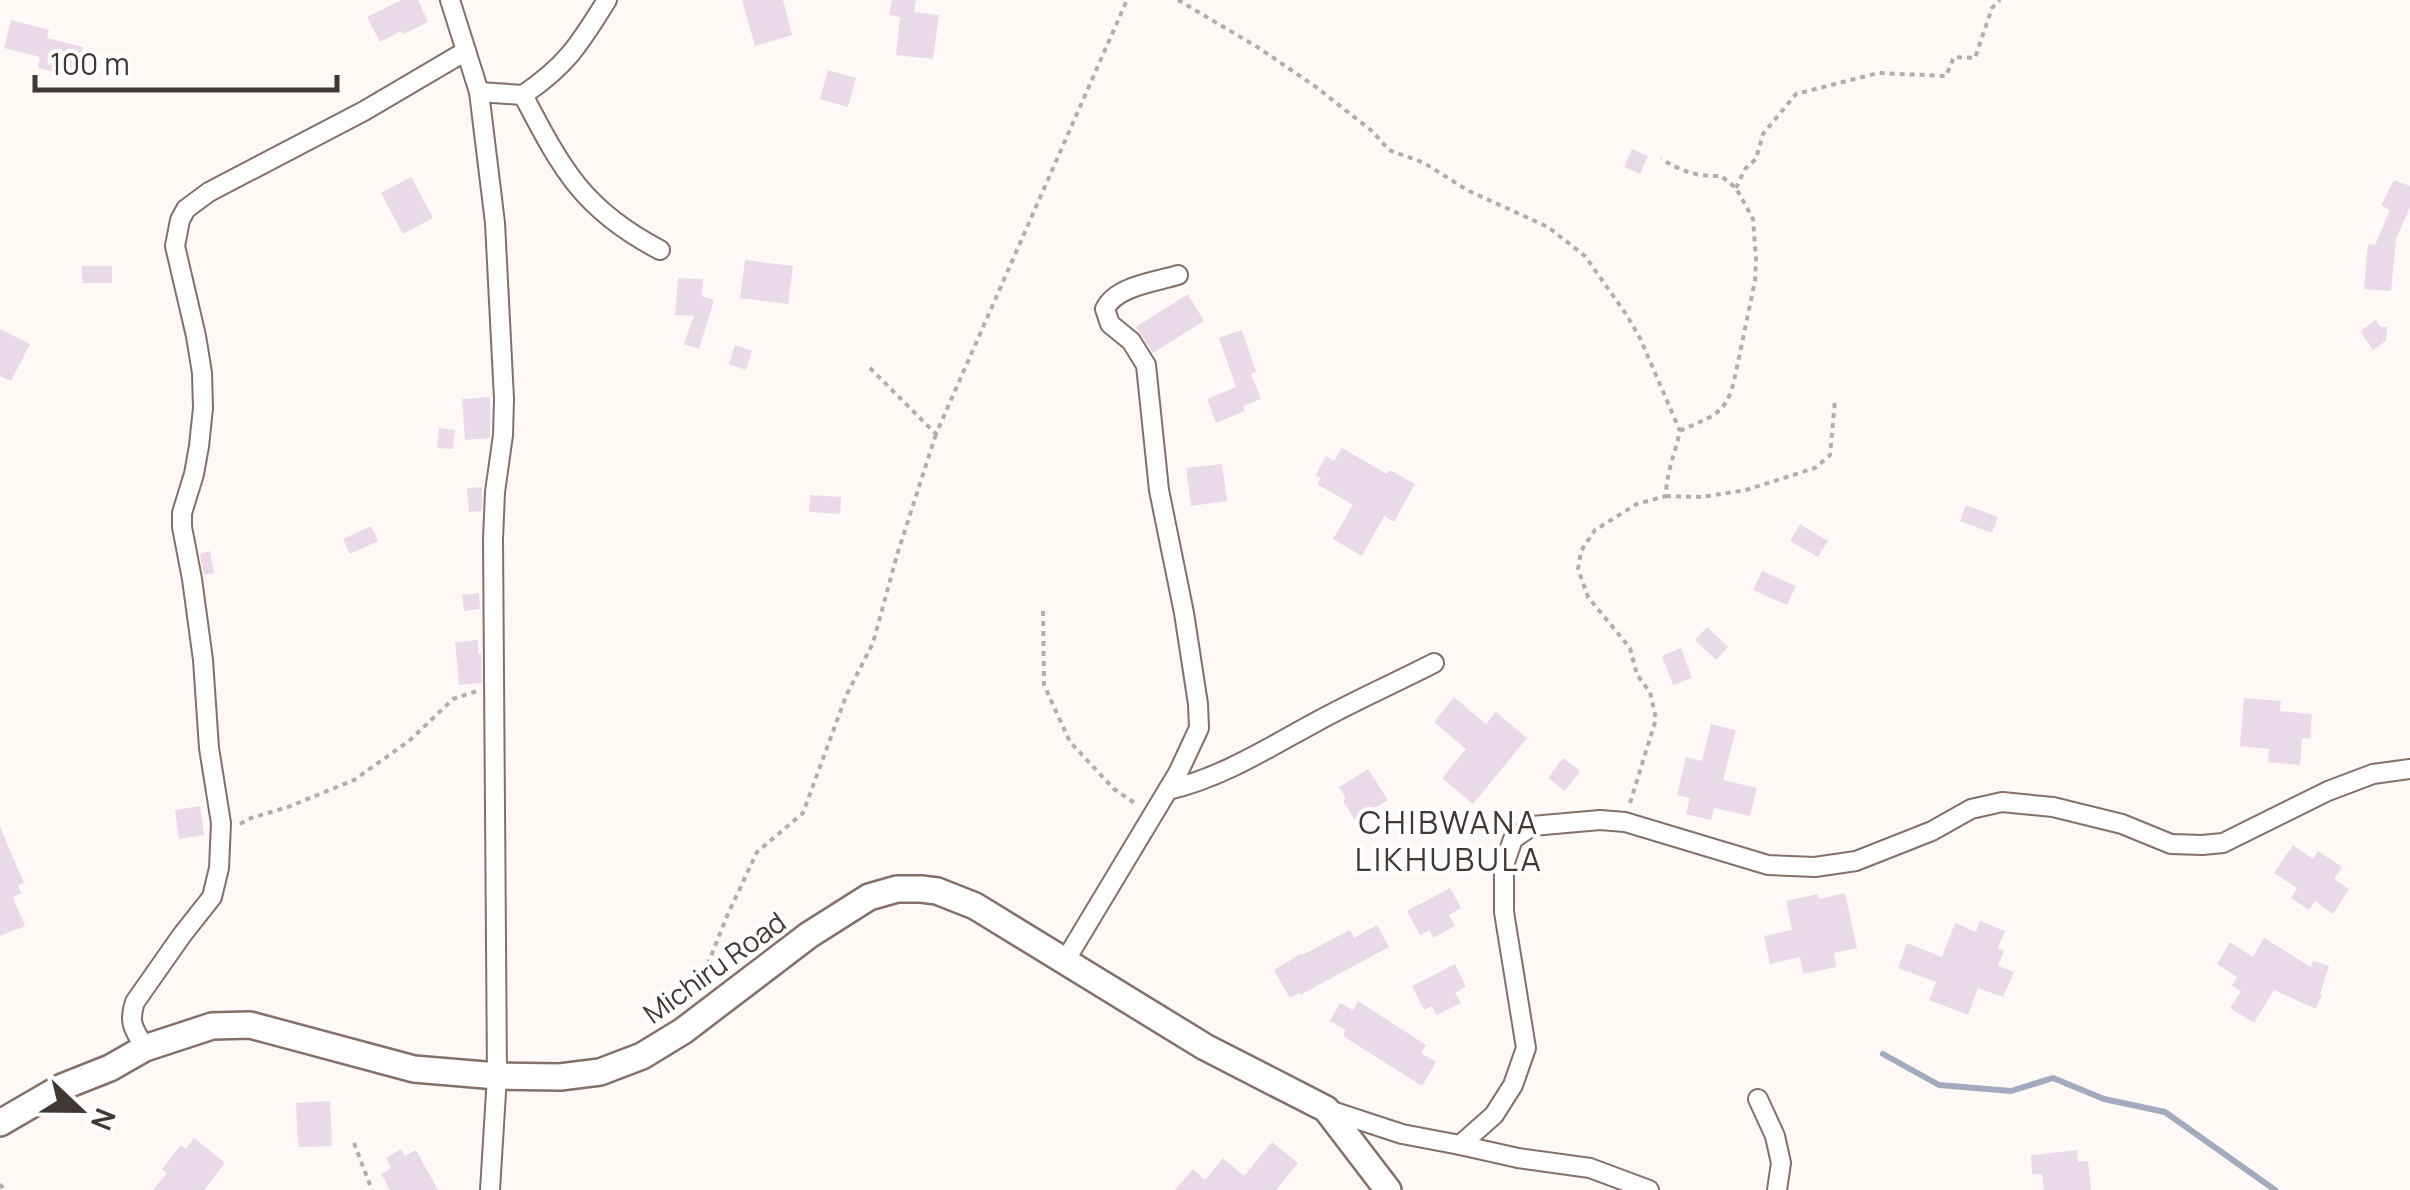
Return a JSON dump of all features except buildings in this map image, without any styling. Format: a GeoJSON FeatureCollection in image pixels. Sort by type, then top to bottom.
{"type":"FeatureCollection","features":[{"type":"Feature","properties":{"kind":"street"},"geometry":{"type":"LineString","coordinates":[[450,0],[478,92],[495,223],[504,399],[493,539],[497,1076],[490,1190]]}},
{"type":"Feature","properties":{"kind":"street"},"geometry":{"type":"LineString","coordinates":[[478,92],[522,95],[550,76],[576,50],[606,0]]}},
{"type":"Feature","properties":{"kind":"street"},"geometry":{"type":"LineString","coordinates":[[145,1048],[131,1024],[135,1002],[212,897],[219,868],[220,834],[203,660],[182,527],[203,408],[196,336],[175,246],[180,220],[186,209],[210,192],[352,118],[466,51]]}},
{"type":"Feature","properties":{"kind":"street"},"geometry":{"type":"LineString","coordinates":[[522,95],[566,174],[593,205],[660,250]]}},
{"type":"Feature","properties":{"kind":"street"},"geometry":{"type":"LineString","coordinates":[[1065,961],[1168,790],[1198,728],[1184,613],[1159,490],[1146,365],[1131,341],[1110,324],[1105,309],[1110,299],[1120,293],[1178,275]]}},
{"type":"Feature","properties":{"kind":"street"},"geometry":{"type":"LineString","coordinates":[[1168,790],[1219,774],[1434,663]]}},
{"type":"Feature","properties":{"kind":"street"},"geometry":{"type":"LineString","coordinates":[[1460,1145],[1494,1115],[1513,1084],[1526,1048],[1504,912],[1504,865],[1513,840],[1532,826],[1600,820],[1625,822],[1768,864],[1815,867],[1856,861],[1932,831],[1971,809],[2002,802],[2052,807],[2122,824],[2170,844],[2202,846],[2223,842],[2343,785],[2373,774],[2410,769]]}},
{"type":"Feature","properties":{"kind":"street","name":"Michiru Road"},"geometry":{"type":"LineString","coordinates":[[0,1123],[62,1087],[110,1068],[145,1048],[212,1026],[250,1025],[414,1069],[497,1076],[560,1077],[600,1072],[642,1056],[683,1030],[809,935],[869,896],[921,888],[975,906],[1205,1047],[1326,1109],[1388,1190]]}},
{"type":"Feature","properties":{"kind":"street"},"geometry":{"type":"LineString","coordinates":[[1758,1099],[1778,1150],[1777,1190]]}},
{"type":"Feature","properties":{"kind":"street"},"geometry":{"type":"LineString","coordinates":[[1326,1109],[1402,1134],[1590,1168],[1648,1190]]}},
{"type":"Feature","properties":{"kind":"path"},"geometry":{"type":"LineString","coordinates":[[683,1000],[698,989],[757,852],[803,813],[846,696],[873,643],[936,434],[1127,0]]}},
{"type":"Feature","properties":{"kind":"path"},"geometry":{"type":"LineString","coordinates":[[1178,0],[1316,87],[1372,130],[1389,150],[1424,163],[1469,191],[1548,227],[1585,256],[1640,338],[1680,431],[1666,478],[1666,496]]}},
{"type":"Feature","properties":{"kind":"path"},"geometry":{"type":"LineString","coordinates":[[1736,188],[1745,168],[1756,159],[1763,134],[1796,94],[1878,73],[1946,76],[1954,56],[1975,58],[1992,8],[2000,0]]}},
{"type":"Feature","properties":{"kind":"path"},"geometry":{"type":"LineString","coordinates":[[1661,159],[1700,177],[1720,176],[1736,188],[1753,219],[1756,259],[1755,281],[1730,397],[1723,409],[1680,431]]}},
{"type":"Feature","properties":{"kind":"path"},"geometry":{"type":"LineString","coordinates":[[870,368],[936,434]]}},
{"type":"Feature","properties":{"kind":"path"},"geometry":{"type":"LineString","coordinates":[[1625,822],[1656,719],[1650,692],[1636,675],[1630,648],[1588,596],[1578,569],[1581,550],[1596,530],[1636,504],[1666,496],[1700,497],[1746,490],[1814,468],[1830,455],[1835,400]]}},
{"type":"Feature","properties":{"kind":"path"},"geometry":{"type":"LineString","coordinates":[[1043,611],[1044,685],[1070,742],[1114,789],[1152,815]]}},
{"type":"Feature","properties":{"kind":"path"},"geometry":{"type":"LineString","coordinates":[[220,834],[354,780],[410,741],[454,699],[495,684]]}},
{"type":"Feature","properties":{"kind":"path"},"geometry":{"type":"LineString","coordinates":[[354,1143],[372,1190]]}},
{"type":"Feature","properties":{"kind":"path"},"geometry":{"type":"LineString","coordinates":[[0,1184],[4,1190]]}},
{"type":"Feature","properties":{"kind":"waterway"},"geometry":{"type":"LineString","coordinates":[[1883,1054],[1939,1085],[2011,1091],[2053,1078],[2104,1099],[2165,1112],[2275,1190]]}},
{"type":"Feature","properties":{"kind":"district","name":"CHIBWANA LIKHUBULA"},"geometry":{"type":"Point","coordinates":[1449,840]}}]}
